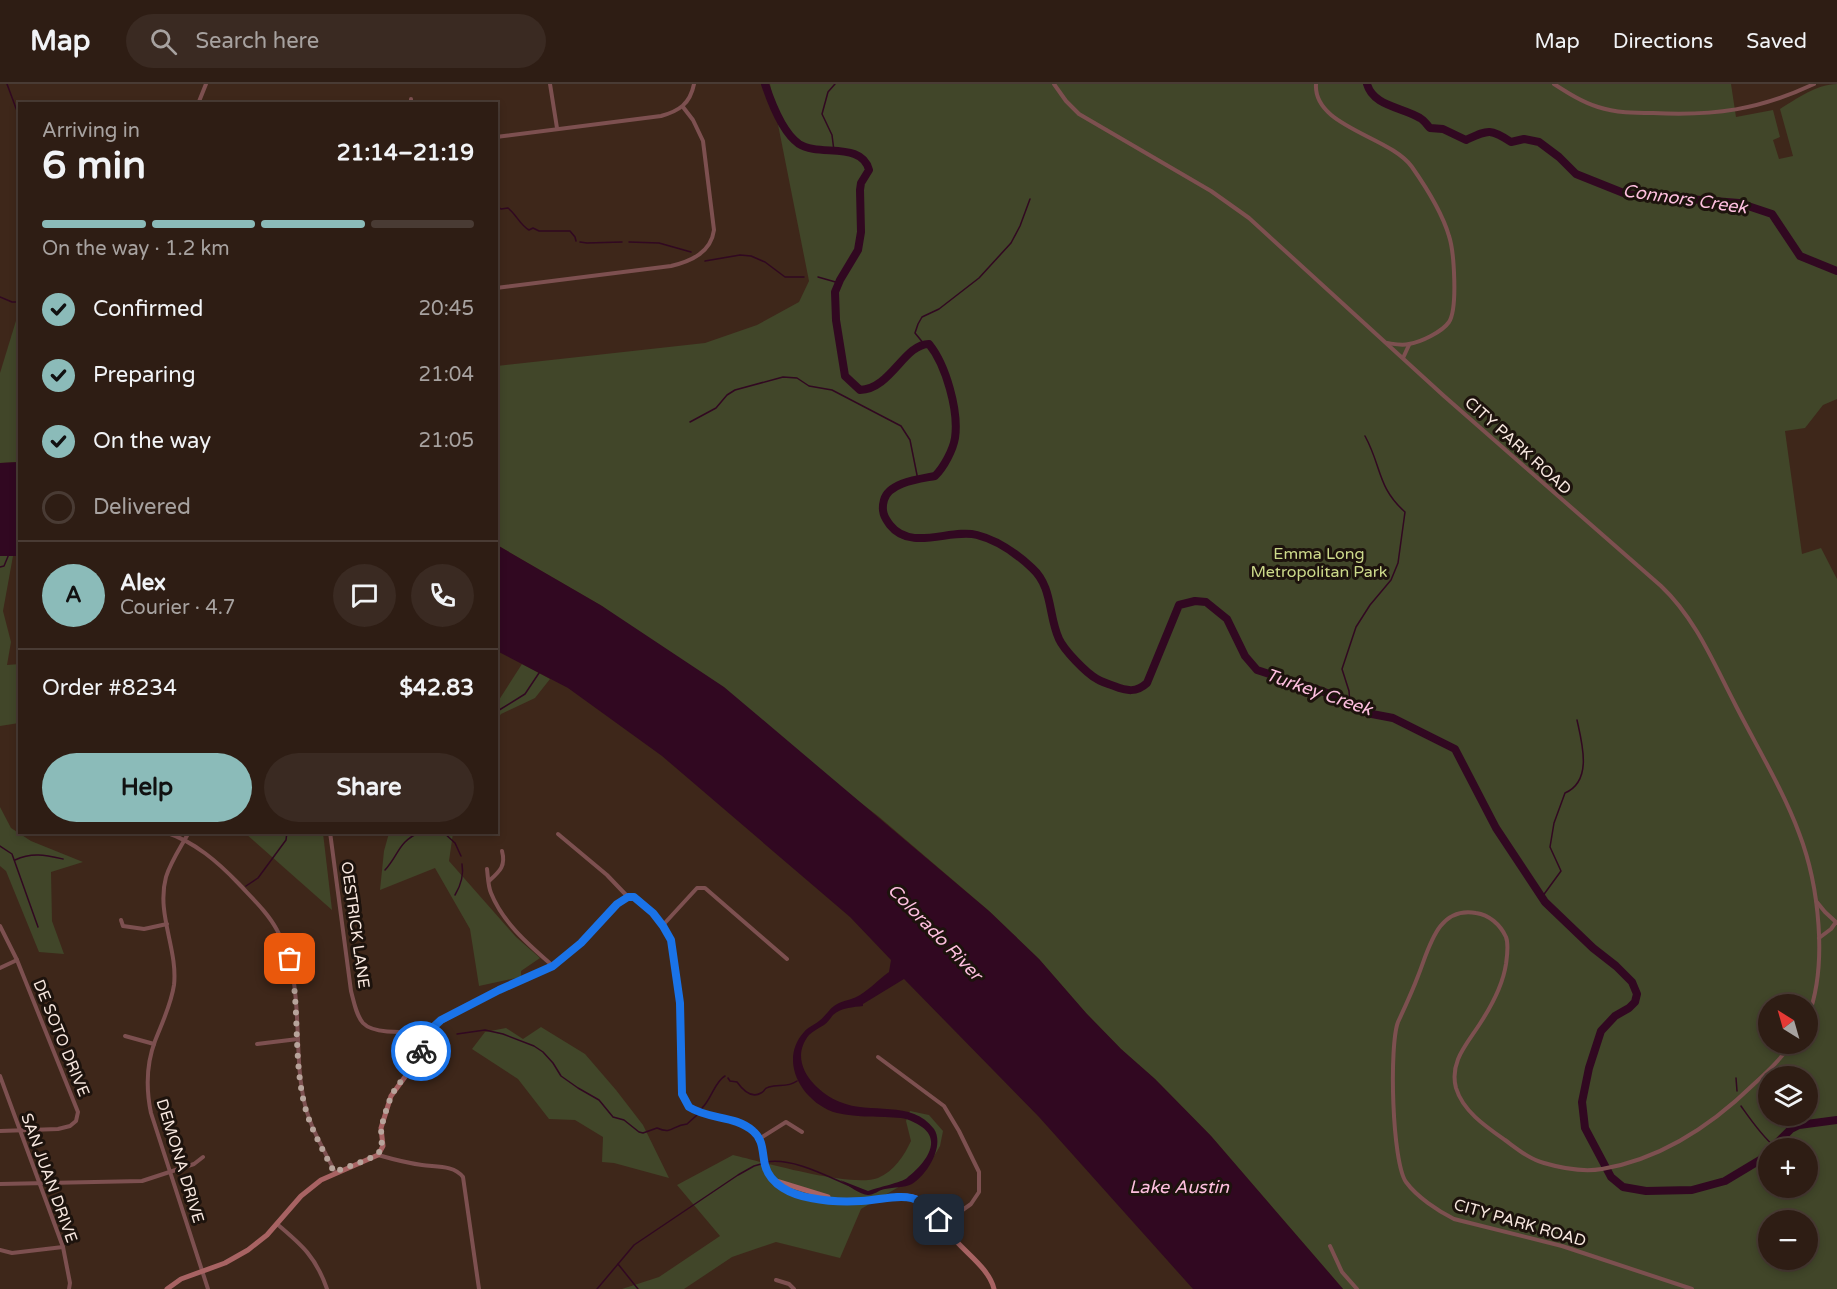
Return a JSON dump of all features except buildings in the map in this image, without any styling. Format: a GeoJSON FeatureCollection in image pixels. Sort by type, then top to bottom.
{"type":"FeatureCollection","features":[{"type":"Feature","properties":{"kind":"street"},"geometry":{"type":"LineString","coordinates":[[199,102],[206,84]]}},
{"type":"Feature","properties":{"kind":"street"},"geometry":{"type":"LineString","coordinates":[[550,84],[557,128]]}},
{"type":"Feature","properties":{"kind":"street"},"geometry":{"type":"LineString","coordinates":[[498,137],[661,116],[683,107],[692,93],[694,84]]}},
{"type":"Feature","properties":{"kind":"street","name":"CITY PARK ROAD"},"geometry":{"type":"LineString","coordinates":[[1054,84],[1079,114],[1237,208],[1385,343],[1661,586],[1682,608],[1711,658],[1794,822],[1803,846],[1815,900],[1819,938],[1818,979],[1814,994]]}},
{"type":"Feature","properties":{"kind":"street"},"geometry":{"type":"LineString","coordinates":[[1316,84],[1317,98],[1330,114],[1392,148],[1408,161],[1439,213],[1450,237],[1454,274],[1451,318],[1443,328],[1409,345],[1385,343]]}},
{"type":"Feature","properties":{"kind":"street"},"geometry":{"type":"LineString","coordinates":[[1554,84],[1580,100],[1600,108],[1625,112],[1683,115],[1743,109],[1784,98],[1814,84]]}},
{"type":"Feature","properties":{"kind":"street"},"geometry":{"type":"LineString","coordinates":[[498,288],[671,266],[684,263],[708,248],[713,241],[714,230],[703,141],[693,120],[683,107]]}},
{"type":"Feature","properties":{"kind":"street"},"geometry":{"type":"LineString","coordinates":[[1403,359],[1409,345]]}},
{"type":"Feature","properties":{"kind":"street"},"geometry":{"type":"LineString","coordinates":[[170,834],[185,840],[220,864],[264,911],[277,929],[287,950],[292,970],[305,1104],[314,1130],[334,1172]]}},
{"type":"Feature","properties":{"kind":"street","name":"DEMONA DRIVE"},"geometry":{"type":"LineString","coordinates":[[188,834],[166,878],[163,898],[174,960],[174,984],[148,1067],[149,1102],[208,1289]]}},
{"type":"Feature","properties":{"kind":"street","name":"OESTRICK LANE"},"geometry":{"type":"LineString","coordinates":[[330,834],[351,992],[356,1010],[364,1024],[380,1031],[429,1031]]}},
{"type":"Feature","properties":{"kind":"street"},"geometry":{"type":"LineString","coordinates":[[558,834],[607,875],[628,897]]}},
{"type":"Feature","properties":{"kind":"street"},"geometry":{"type":"LineString","coordinates":[[489,882],[499,872],[504,861],[502,851]]}},
{"type":"Feature","properties":{"kind":"street"},"geometry":{"type":"LineString","coordinates":[[487,869],[489,891],[494,900],[523,940],[553,966]]}},
{"type":"Feature","properties":{"kind":"street"},"geometry":{"type":"LineString","coordinates":[[663,926],[697,888],[705,888],[787,959]]}},
{"type":"Feature","properties":{"kind":"street"},"geometry":{"type":"LineString","coordinates":[[378,1155],[383,1146],[381,1128],[388,1104],[395,1089],[420,1055],[429,1031],[441,1020],[499,990],[553,966],[581,943],[617,904],[628,897],[634,897],[645,904],[671,940],[680,1003],[683,1098],[694,1110],[737,1122],[753,1131],[759,1139],[765,1167],[773,1180],[838,1200],[860,1201],[898,1196],[918,1199],[926,1204],[986,1272],[994,1289]]}},
{"type":"Feature","properties":{"kind":"street"},"geometry":{"type":"LineString","coordinates":[[1815,900],[1836,923],[1819,938]]}},
{"type":"Feature","properties":{"kind":"street","name":"CITY PARK ROAD"},"geometry":{"type":"LineString","coordinates":[[1692,1289],[1562,1246],[1454,1219],[1444,1214],[1407,1183],[1401,1172],[1397,1155],[1392,1055],[1394,1033],[1434,935],[1444,921],[1454,914],[1473,912],[1491,918],[1506,937],[1508,948],[1505,969],[1481,1023],[1462,1050],[1455,1068],[1455,1083],[1464,1105],[1492,1131],[1543,1163],[1581,1169],[1612,1167],[1657,1152],[1705,1127],[1740,1098],[1783,1054]]}},
{"type":"Feature","properties":{"kind":"street"},"geometry":{"type":"LineString","coordinates":[[121,920],[123,926],[138,929],[167,924]]}},
{"type":"Feature","properties":{"kind":"street","name":"DE SOTO DRIVE"},"geometry":{"type":"LineString","coordinates":[[0,926],[18,960],[78,1112],[76,1121],[65,1128],[0,1131]]}},
{"type":"Feature","properties":{"kind":"street"},"geometry":{"type":"LineString","coordinates":[[0,968],[18,960]]}},
{"type":"Feature","properties":{"kind":"street"},"geometry":{"type":"LineString","coordinates":[[125,1036],[154,1044]]}},
{"type":"Feature","properties":{"kind":"street"},"geometry":{"type":"LineString","coordinates":[[257,1044],[298,1039]]}},
{"type":"Feature","properties":{"kind":"street"},"geometry":{"type":"LineString","coordinates":[[878,1057],[944,1106],[979,1172],[979,1192],[971,1204],[942,1224]]}},
{"type":"Feature","properties":{"kind":"street","name":"SAN JUAN DRIVE"},"geometry":{"type":"LineString","coordinates":[[0,1076],[63,1247],[70,1283],[69,1289]]}},
{"type":"Feature","properties":{"kind":"street"},"geometry":{"type":"LineString","coordinates":[[759,1139],[786,1122],[802,1132]]}},
{"type":"Feature","properties":{"kind":"street"},"geometry":{"type":"LineString","coordinates":[[167,1289],[181,1279],[225,1263],[248,1250],[277,1224],[310,1188],[334,1172],[378,1155],[421,1165],[444,1167],[459,1171],[464,1177],[479,1289]]}},
{"type":"Feature","properties":{"kind":"street"},"geometry":{"type":"LineString","coordinates":[[0,1184],[147,1181],[194,1164],[203,1157]]}},
{"type":"Feature","properties":{"kind":"street"},"geometry":{"type":"LineString","coordinates":[[277,1224],[311,1255],[327,1289]]}},
{"type":"Feature","properties":{"kind":"street"},"geometry":{"type":"LineString","coordinates":[[1330,1246],[1342,1272],[1357,1289]]}},
{"type":"Feature","properties":{"kind":"street"},"geometry":{"type":"LineString","coordinates":[[0,1250],[12,1253],[63,1247]]}},
{"type":"Feature","properties":{"kind":"street"},"geometry":{"type":"LineString","coordinates":[[776,1280],[789,1284],[794,1289]]}},
{"type":"Feature","properties":{"kind":"green space","name":"Emma Long Metropolitan Park"},"geometry":{"type":"Polygon","coordinates":[[[770,84],[1731,84],[1736,117],[1773,110],[1780,137],[1773,140],[1779,159],[1793,156],[1780,109],[1814,89],[1837,84],[1837,399],[1823,405],[1805,428],[1785,431],[1802,554],[1821,548],[1837,579],[1837,1289],[1343,1289],[1211,1136],[1155,1079],[1121,1049],[1039,959],[989,911],[878,816],[602,606],[498,546],[498,366],[705,343],[757,325],[799,302],[809,281],[770,84]]]}},
{"type":"Feature","properties":{"kind":"green space"},"geometry":{"type":"Polygon","coordinates":[[[18,314],[18,462],[0,463],[0,373],[18,314]]]}},
{"type":"Feature","properties":{"kind":"green space"},"geometry":{"type":"Polygon","coordinates":[[[0,556],[13,556],[3,611],[11,642],[7,665],[18,664],[18,723],[0,726],[0,556]]]}},
{"type":"Feature","properties":{"kind":"green space"},"geometry":{"type":"Polygon","coordinates":[[[522,664],[550,679],[535,698],[501,714],[498,718],[498,701],[522,664]]]}},
{"type":"Feature","properties":{"kind":"green space"},"geometry":{"type":"Polygon","coordinates":[[[0,807],[11,828],[18,834],[83,862],[51,872],[52,921],[64,954],[39,952],[6,871],[0,866],[0,807]]]}},
{"type":"Feature","properties":{"kind":"green space"},"geometry":{"type":"Polygon","coordinates":[[[246,834],[323,834],[332,910],[246,834]]]}},
{"type":"Feature","properties":{"kind":"green space"},"geometry":{"type":"Polygon","coordinates":[[[389,834],[453,834],[449,861],[516,937],[540,958],[521,971],[521,977],[479,986],[470,929],[435,868],[380,890],[384,851],[389,834]]]}},
{"type":"Feature","properties":{"kind":"green space"},"geometry":{"type":"Polygon","coordinates":[[[541,1027],[585,1054],[616,1090],[643,1125],[669,1178],[614,1163],[602,1162],[603,1137],[575,1120],[549,1119],[518,1079],[472,1049],[485,1032],[506,1028],[523,1039],[541,1027]]]}},
{"type":"Feature","properties":{"kind":"green space"},"geometry":{"type":"Polygon","coordinates":[[[910,1111],[929,1115],[943,1131],[940,1146],[930,1163],[909,1181],[861,1209],[840,1258],[776,1242],[732,1257],[684,1289],[622,1289],[659,1277],[720,1236],[677,1185],[733,1155],[828,1177],[848,1180],[878,1178],[898,1163],[911,1141],[906,1121],[910,1111]]]}},
{"type":"Feature","properties":{"kind":"water"},"geometry":{"type":"Polygon","coordinates":[[[18,462],[18,556],[0,556],[0,463],[18,462]]]}},
{"type":"Feature","properties":{"kind":"water","name":"Lake Austin"},"geometry":{"type":"Polygon","coordinates":[[[498,546],[602,606],[724,687],[989,911],[1039,959],[1121,1049],[1155,1079],[1211,1136],[1343,1289],[1193,1289],[1039,1117],[904,979],[863,1006],[847,1008],[833,1015],[809,1035],[803,1045],[801,1055],[807,1075],[813,1084],[840,1102],[852,1106],[902,1111],[925,1120],[937,1136],[936,1152],[923,1174],[909,1185],[865,1195],[840,1180],[868,1191],[900,1181],[918,1168],[931,1147],[928,1133],[910,1120],[845,1115],[825,1108],[805,1091],[794,1068],[793,1056],[796,1044],[804,1032],[836,1005],[860,995],[889,972],[891,960],[850,917],[662,756],[568,688],[498,652],[498,546]]]}},
{"type":"Feature","properties":{"kind":"waterway"},"geometry":{"type":"LineString","coordinates":[[7,84],[18,114]]}},
{"type":"Feature","properties":{"kind":"waterway","name":"Turkey Creek"},"geometry":{"type":"LineString","coordinates":[[765,84],[783,125],[799,144],[807,148],[849,152],[865,161],[869,170],[861,183],[860,190],[861,232],[858,250],[835,292],[836,320],[845,376],[860,390],[871,388],[889,375],[912,351],[929,344],[941,364],[950,389],[956,427],[950,453],[935,476],[906,482],[887,494],[883,511],[890,525],[899,533],[909,537],[977,535],[992,540],[1013,553],[1032,568],[1044,584],[1062,644],[1087,672],[1105,683],[1131,690],[1147,683],[1179,605],[1195,601],[1206,602],[1227,619],[1245,656],[1257,670],[1322,691],[1372,714],[1393,718],[1455,749],[1496,828],[1545,902],[1593,948],[1616,966],[1632,982],[1637,994],[1635,1002],[1615,1016],[1601,1031],[1589,1068],[1582,1102],[1585,1128],[1611,1177],[1623,1187],[1646,1191],[1692,1190],[1725,1181],[1758,1161]]}},
{"type":"Feature","properties":{"kind":"waterway"},"geometry":{"type":"LineString","coordinates":[[834,151],[832,135],[822,114],[828,92],[835,84]]}},
{"type":"Feature","properties":{"kind":"waterway","name":"Connors Creek"},"geometry":{"type":"LineString","coordinates":[[1367,84],[1370,91],[1382,102],[1413,114],[1430,128],[1443,129],[1466,140],[1489,132],[1498,134],[1511,142],[1524,139],[1539,142],[1576,174],[1626,194],[1739,203],[1772,214],[1800,256],[1837,271]]}},
{"type":"Feature","properties":{"kind":"waterway"},"geometry":{"type":"LineString","coordinates":[[924,344],[915,333],[922,317],[939,309],[979,278],[1011,243],[1030,199]]}},
{"type":"Feature","properties":{"kind":"waterway"},"geometry":{"type":"LineString","coordinates":[[498,207],[501,209],[508,208],[529,230],[533,228],[539,231],[570,231],[576,241]]}},
{"type":"Feature","properties":{"kind":"waterway"},"geometry":{"type":"LineString","coordinates":[[580,242],[622,242]]}},
{"type":"Feature","properties":{"kind":"waterway"},"geometry":{"type":"LineString","coordinates":[[629,242],[659,243],[691,252]]}},
{"type":"Feature","properties":{"kind":"waterway"},"geometry":{"type":"LineString","coordinates":[[705,261],[740,255],[751,256],[765,262],[785,277],[804,277]]}},
{"type":"Feature","properties":{"kind":"waterway"},"geometry":{"type":"LineString","coordinates":[[818,277],[839,283]]}},
{"type":"Feature","properties":{"kind":"waterway"},"geometry":{"type":"LineString","coordinates":[[0,297],[18,302]]}},
{"type":"Feature","properties":{"kind":"waterway"},"geometry":{"type":"LineString","coordinates":[[690,422],[716,408],[727,395],[735,390],[783,377],[797,378],[809,386],[832,390],[901,426],[910,440],[918,480]]}},
{"type":"Feature","properties":{"kind":"waterway"},"geometry":{"type":"LineString","coordinates":[[1350,704],[1349,691],[1342,669],[1356,627],[1370,605],[1391,580],[1398,563],[1405,512],[1389,494],[1365,436]]}},
{"type":"Feature","properties":{"kind":"waterway"},"geometry":{"type":"LineString","coordinates":[[0,567],[4,566],[9,554]]}},
{"type":"Feature","properties":{"kind":"waterway"},"geometry":{"type":"LineString","coordinates":[[498,711],[525,694],[539,673]]}},
{"type":"Feature","properties":{"kind":"waterway"},"geometry":{"type":"LineString","coordinates":[[1542,897],[1561,871],[1550,847],[1554,823],[1565,793],[1574,787],[1582,771],[1583,750],[1577,720]]}},
{"type":"Feature","properties":{"kind":"waterway"},"geometry":{"type":"LineString","coordinates":[[246,886],[258,878],[286,840],[287,834]]}},
{"type":"Feature","properties":{"kind":"waterway"},"geometry":{"type":"LineString","coordinates":[[385,870],[403,844],[417,834]]}},
{"type":"Feature","properties":{"kind":"waterway"},"geometry":{"type":"LineString","coordinates":[[445,834],[455,843],[461,856]]}},
{"type":"Feature","properties":{"kind":"waterway"},"geometry":{"type":"LineString","coordinates":[[0,846],[12,854],[38,927]]}},
{"type":"Feature","properties":{"kind":"waterway"},"geometry":{"type":"LineString","coordinates":[[15,860],[33,855],[63,859]]}},
{"type":"Feature","properties":{"kind":"waterway"},"geometry":{"type":"LineString","coordinates":[[455,895],[463,872],[462,864]]}},
{"type":"Feature","properties":{"kind":"waterway"},"geometry":{"type":"LineString","coordinates":[[457,1034],[485,1030],[534,1046],[553,1063],[561,1076],[599,1100],[613,1117],[624,1120],[639,1132],[643,1133],[657,1128],[670,1130],[687,1124],[697,1115]]}},
{"type":"Feature","properties":{"kind":"waterway"},"geometry":{"type":"LineString","coordinates":[[702,1108],[718,1082],[725,1076]]}},
{"type":"Feature","properties":{"kind":"waterway"},"geometry":{"type":"LineString","coordinates":[[728,1078],[754,1095],[769,1087],[797,1081]]}},
{"type":"Feature","properties":{"kind":"waterway"},"geometry":{"type":"LineString","coordinates":[[1736,1078],[1737,1091]]}},
{"type":"Feature","properties":{"kind":"waterway"},"geometry":{"type":"LineString","coordinates":[[1741,1106],[1766,1138]]}},
{"type":"Feature","properties":{"kind":"waterway","name":"Turkey Creek"},"geometry":{"type":"LineString","coordinates":[[1782,1138],[1799,1125],[1837,1120]]}},
{"type":"Feature","properties":{"kind":"waterway"},"geometry":{"type":"LineString","coordinates":[[766,1162],[777,1161],[800,1165],[855,1188]]}},
{"type":"Feature","properties":{"kind":"waterway"},"geometry":{"type":"LineString","coordinates":[[597,1289],[634,1245],[738,1175],[761,1164]]}},
{"type":"Feature","properties":{"kind":"waterway"},"geometry":{"type":"LineString","coordinates":[[618,1264],[638,1289]]}},
{"type":"Feature","properties":{"kind":"way so far"},"geometry":{"type":"LineString","coordinates":[[290,959],[305,1104],[314,1130],[334,1172],[378,1155],[382,1150],[381,1128],[391,1096],[421,1051]]}},
{"type":"Feature","properties":{"kind":"route"},"geometry":{"type":"LineString","coordinates":[[421,1051],[434,1025],[499,990],[553,966],[581,943],[617,904],[623,899],[634,897],[653,913],[671,940],[680,1003],[682,1094],[689,1107],[729,1119],[753,1131],[762,1144],[768,1174],[778,1185],[787,1190],[812,1198],[860,1201],[898,1196],[908,1197],[926,1204],[939,1220]]}},
{"type":"Feature","properties":{"kind":"water label","name":"Colorado River"},"geometry":{"type":"Point","coordinates":[935,932]}}]}
